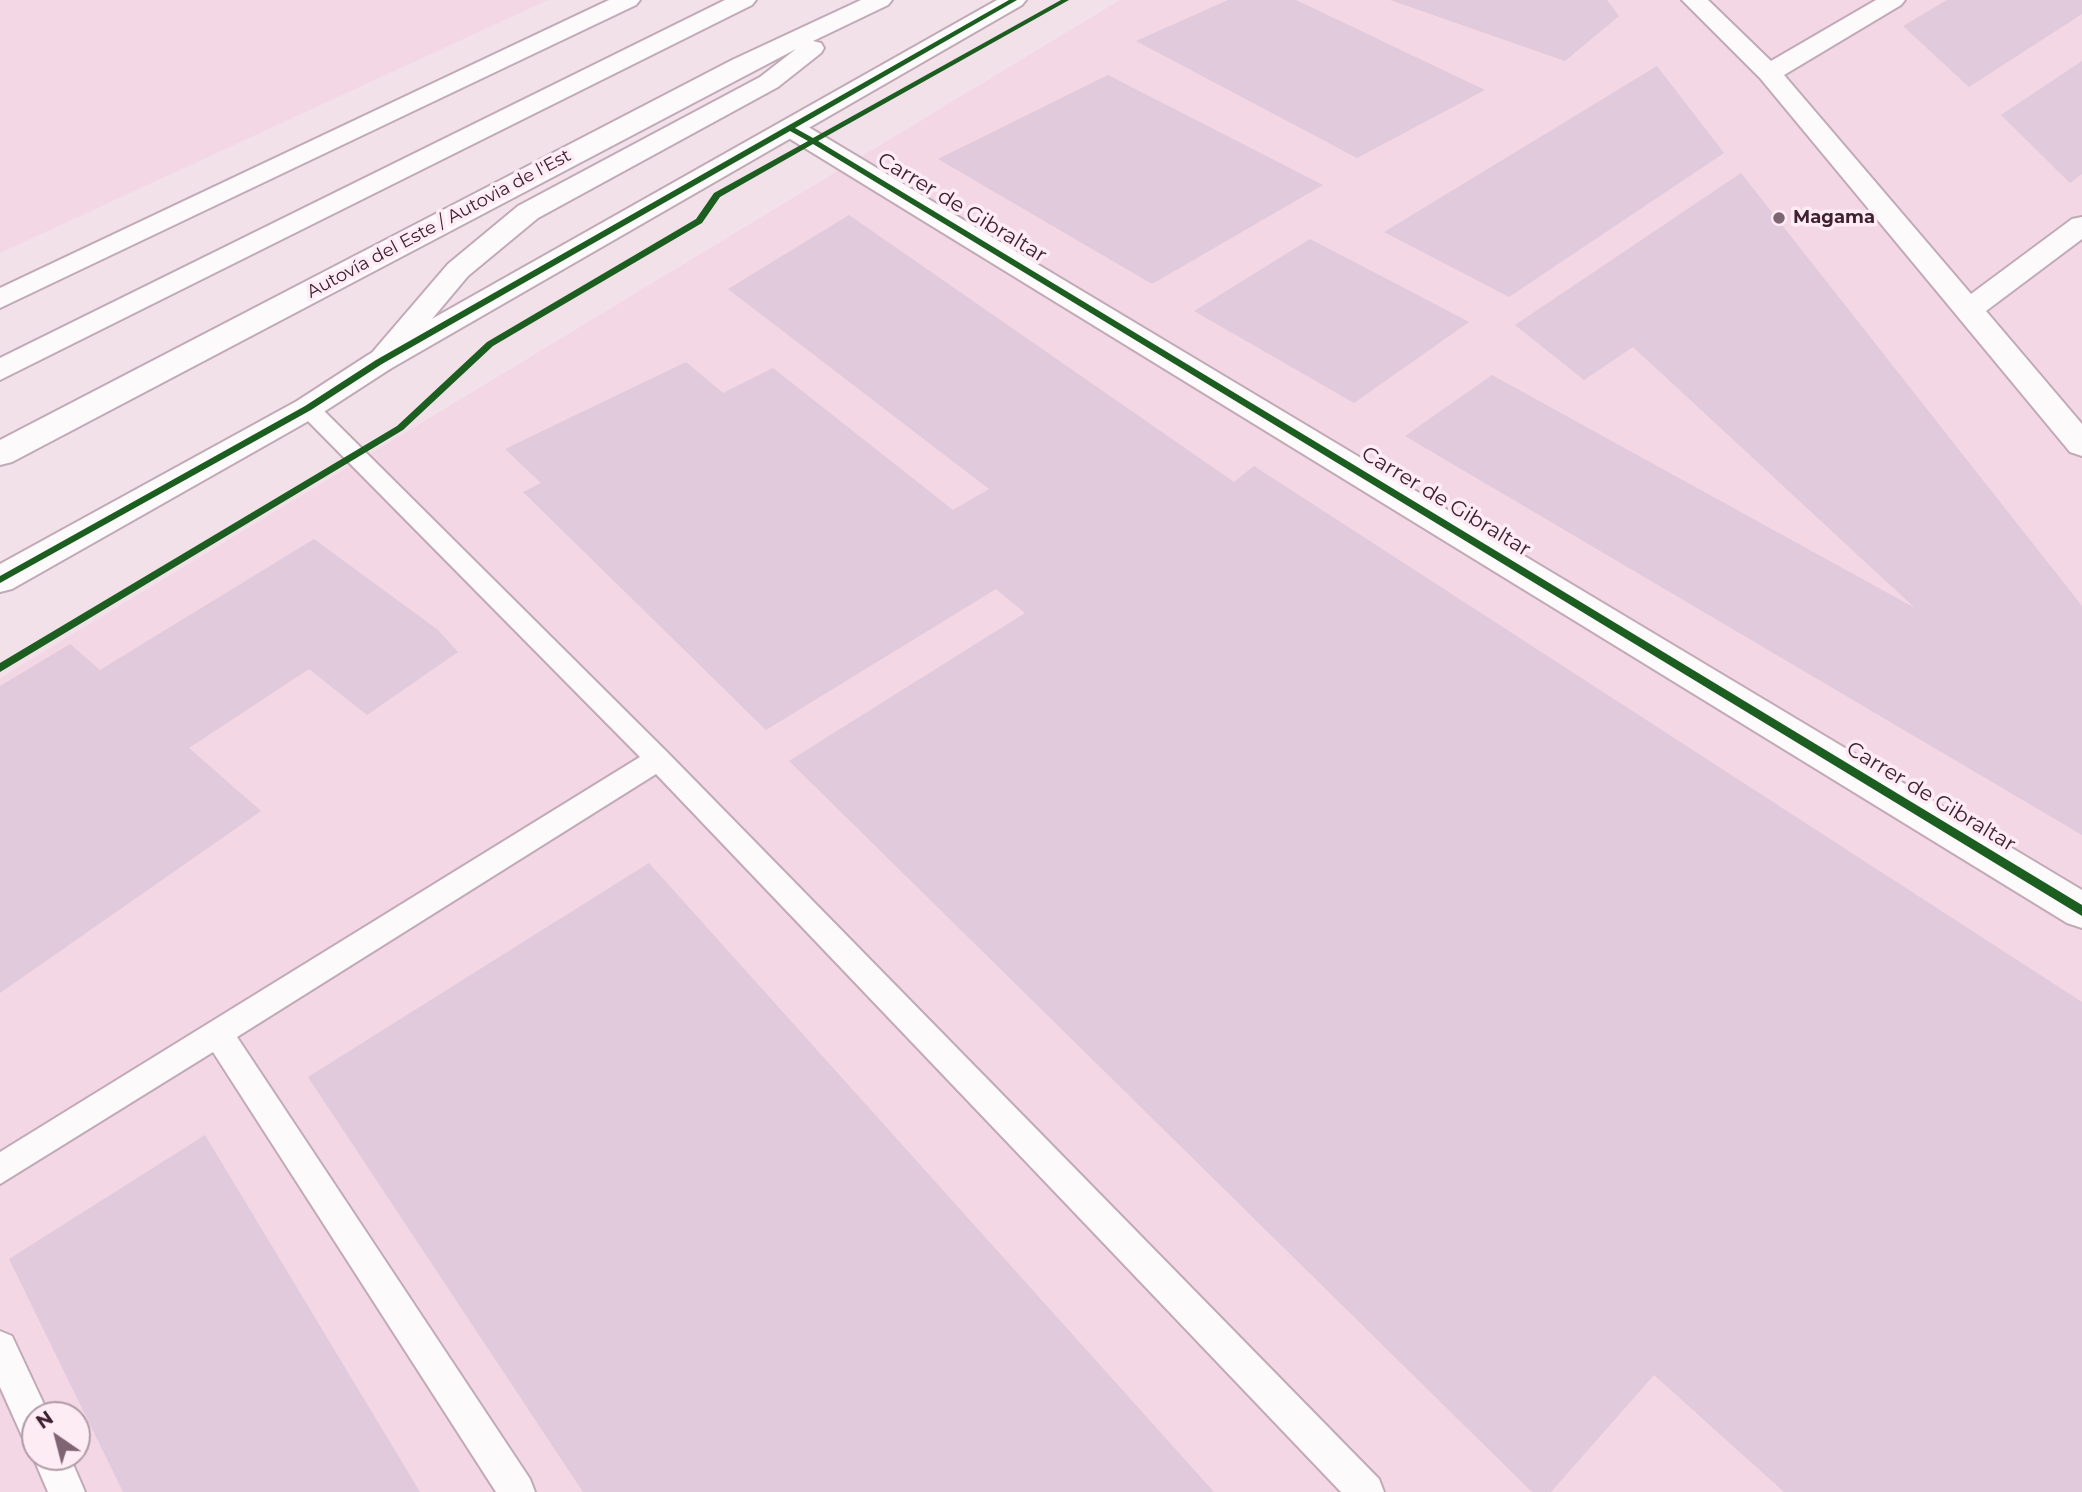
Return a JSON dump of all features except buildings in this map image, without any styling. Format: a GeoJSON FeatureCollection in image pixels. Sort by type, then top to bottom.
{"type":"FeatureCollection","features":[{"type":"Feature","properties":{"kind":"main road"},"geometry":{"type":"LineString","coordinates":[[0,299],[628,0]]}},
{"type":"Feature","properties":{"kind":"main road"},"geometry":{"type":"LineString","coordinates":[[0,370],[744,0]]}},
{"type":"Feature","properties":{"kind":"main road"},"geometry":{"type":"LineString","coordinates":[[0,580],[307,408],[379,362],[1014,0]]}},
{"type":"Feature","properties":{"kind":"main road"},"geometry":{"type":"LineString","coordinates":[[1694,0],[1769,73],[2082,445]]}},
{"type":"Feature","properties":{"kind":"main road"},"geometry":{"type":"LineString","coordinates":[[1769,73],[1893,0]]}},
{"type":"Feature","properties":{"kind":"main road"},"geometry":{"type":"LineString","coordinates":[[379,362],[458,270],[528,212],[769,82],[871,5]]}},
{"type":"Feature","properties":{"kind":"main road","name":"Autovía del Este / Autovia de l'Est"},"geometry":{"type":"LineString","coordinates":[[0,454],[741,65],[871,5]]}},
{"type":"Feature","properties":{"kind":"main road","name":"Carrer de Gibraltar"},"geometry":{"type":"LineString","coordinates":[[790,128],[2082,911]]}},
{"type":"Feature","properties":{"kind":"main road"},"geometry":{"type":"LineString","coordinates":[[1967,311],[2082,225]]}},
{"type":"Feature","properties":{"kind":"lane"},"geometry":{"type":"LineString","coordinates":[[307,408],[658,759],[1366,1492]]}},
{"type":"Feature","properties":{"kind":"lane"},"geometry":{"type":"LineString","coordinates":[[0,1169],[658,759]]}},
{"type":"Feature","properties":{"kind":"lane"},"geometry":{"type":"LineString","coordinates":[[217,1032],[517,1492]]}},
{"type":"Feature","properties":{"kind":"lane"},"geometry":{"type":"LineString","coordinates":[[0,1348],[25,1401]]}},
{"type":"Feature","properties":{"kind":"lane"},"geometry":{"type":"LineString","coordinates":[[57,1471],[67,1492]]}},
{"type":"Feature","properties":{"kind":"shaded area"},"geometry":{"type":"Polygon","coordinates":[[[0,0],[548,0],[0,253],[0,0]]]}},
{"type":"Feature","properties":{"kind":"shaded area"},"geometry":{"type":"Polygon","coordinates":[[[1120,0],[2082,0],[2082,1492],[0,1492],[0,678],[1120,0]]]}},
{"type":"Feature","properties":{"kind":"cycle path"},"geometry":{"type":"LineString","coordinates":[[0,580],[308,408],[379,362],[1014,0]]}},
{"type":"Feature","properties":{"kind":"cycle path"},"geometry":{"type":"LineString","coordinates":[[0,668],[400,428],[490,344],[699,221],[717,195],[1066,0]]}},
{"type":"Feature","properties":{"kind":"cycle path"},"geometry":{"type":"LineString","coordinates":[[791,128],[2082,911]]}},
{"type":"Feature","properties":{"kind":"place","name":"Magama"},"geometry":{"type":"Point","coordinates":[1779,218]}}]}
